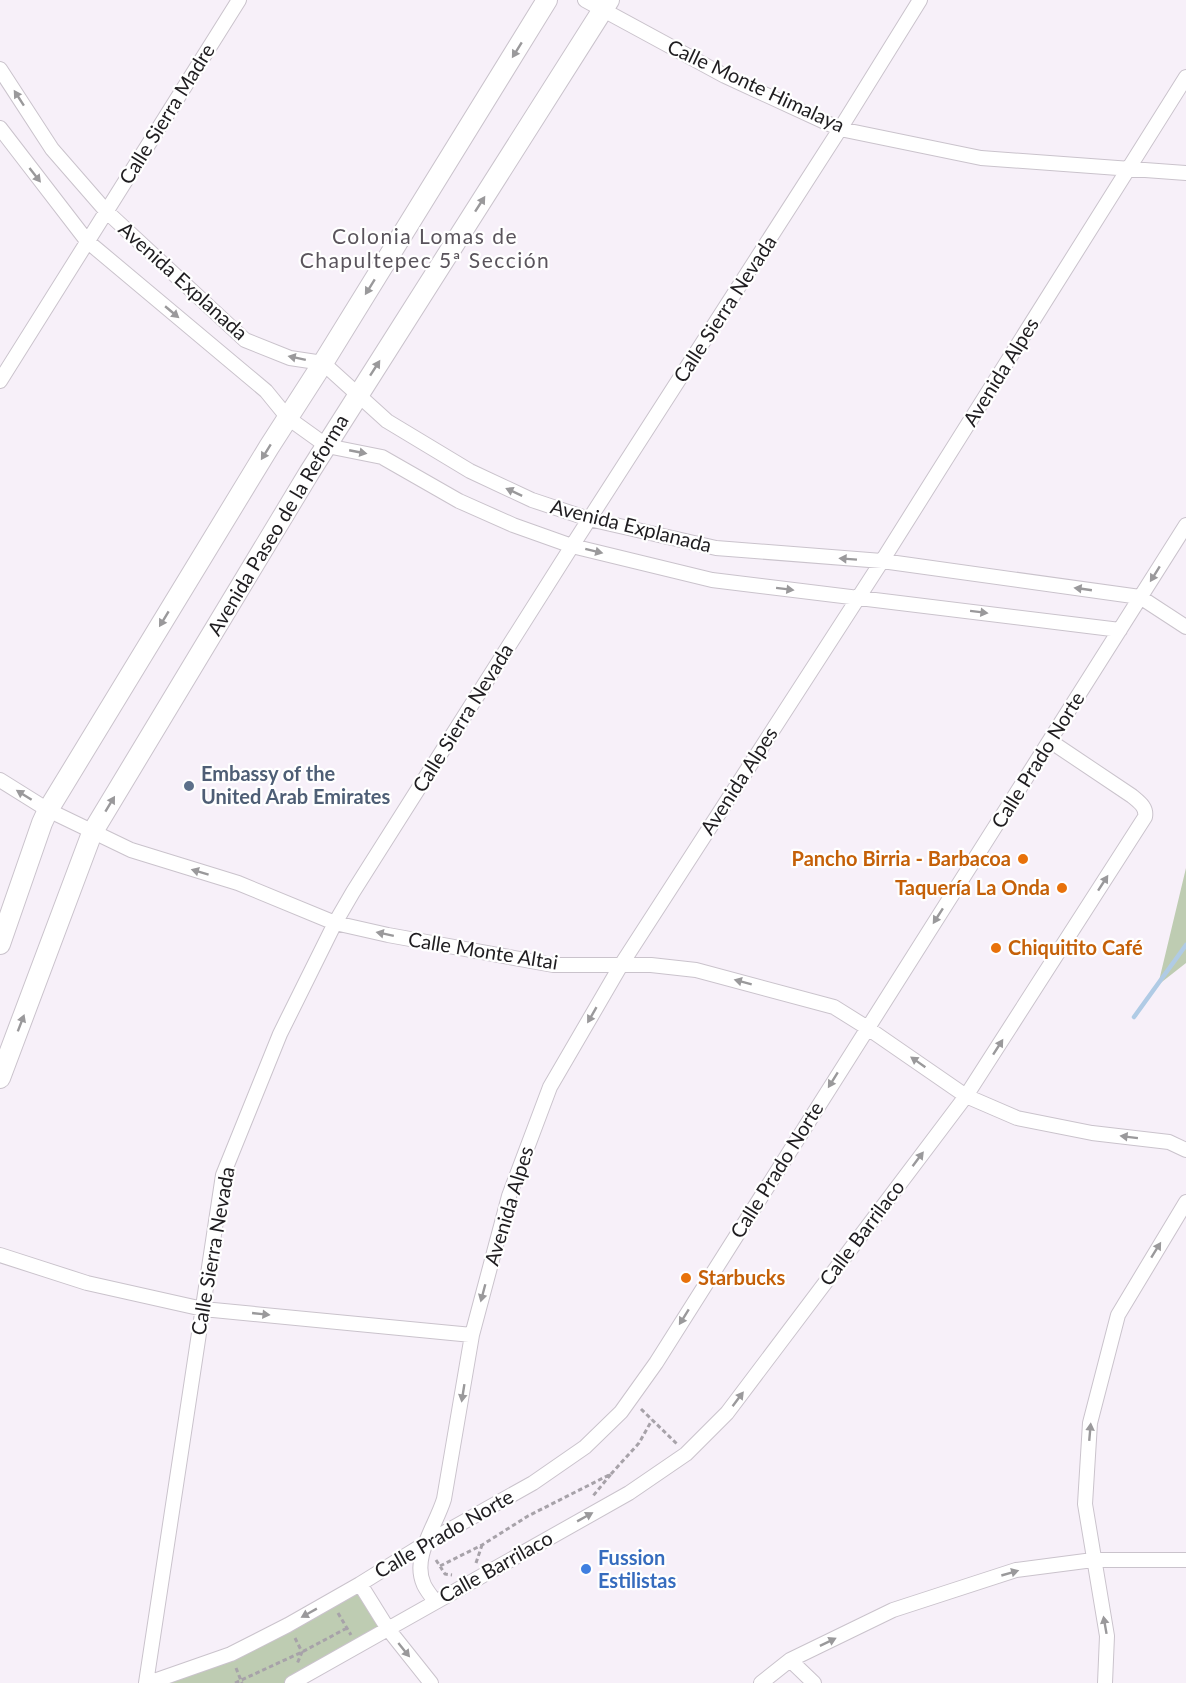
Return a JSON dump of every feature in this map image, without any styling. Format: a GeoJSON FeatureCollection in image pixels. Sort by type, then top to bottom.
{"type":"FeatureCollection","features":[{"type":"Feature","properties":{"kind":"main road"},"geometry":{"type":"LineString","coordinates":[[0,944],[48,810],[547,0]]}},
{"type":"Feature","properties":{"kind":"main road","name":"Avenida Paseo de la Reforma"},"geometry":{"type":"LineString","coordinates":[[0,1078],[92,833],[358,394],[606,5]]}},
{"type":"Feature","properties":{"kind":"street","name":"Calle Sierra Madre"},"geometry":{"type":"LineString","coordinates":[[0,381],[239,0]]}},
{"type":"Feature","properties":{"kind":"street","name":"Calle Monte Himalaya"},"geometry":{"type":"LineString","coordinates":[[585,0],[606,5],[725,76],[840,129],[981,158],[1186,173]]}},
{"type":"Feature","properties":{"kind":"street","name":"Calle Sierra Nevada"},"geometry":{"type":"LineString","coordinates":[[147,1683],[222,1175],[280,1034],[335,923],[920,0]]}},
{"type":"Feature","properties":{"kind":"street","name":"Avenida Explanada"},"geometry":{"type":"LineString","coordinates":[[0,69],[52,148],[106,211],[244,340],[290,358],[323,363],[387,421],[470,471],[532,500],[590,519],[716,548],[882,561],[1140,597]]}},
{"type":"Feature","properties":{"kind":"street","name":"Avenida Alpes"},"geometry":{"type":"LineString","coordinates":[[435,1601],[424,1585],[419,1559],[444,1499],[472,1335],[509,1196],[550,1087],[621,965],[882,561],[1186,77]]}},
{"type":"Feature","properties":{"kind":"street","name":"Avenida Explanada"},"geometry":{"type":"LineString","coordinates":[[0,128],[87,241],[266,391],[288,418],[327,446],[382,457],[459,501],[513,525],[572,546],[712,580],[1120,630]]}},
{"type":"Feature","properties":{"kind":"street","name":"Calle Prado Norte"},"geometry":{"type":"LineString","coordinates":[[147,1683],[231,1654],[331,1601],[426,1543],[533,1483],[585,1448],[621,1412],[656,1363],[866,1027],[1186,525]]}},
{"type":"Feature","properties":{"kind":"street"},"geometry":{"type":"LineString","coordinates":[[1140,597],[1186,627]]}},
{"type":"Feature","properties":{"kind":"street","name":"Calle Barrilaco"},"geometry":{"type":"LineString","coordinates":[[388,1629],[629,1493],[686,1454],[727,1413],[966,1096],[1145,817],[1146,811],[1143,806],[1132,796],[1050,741]]}},
{"type":"Feature","properties":{"kind":"street","name":"Calle Monte Altai"},"geometry":{"type":"LineString","coordinates":[[0,780],[48,810],[131,850],[238,884],[335,923],[552,965],[651,965],[696,970],[834,1007],[966,1096],[1017,1118],[1092,1133],[1169,1142],[1186,1150]]}},
{"type":"Feature","properties":{"kind":"street"},"geometry":{"type":"LineString","coordinates":[[1105,1683],[1107,1636],[1084,1504],[1090,1423],[1118,1315],[1186,1202]]}},
{"type":"Feature","properties":{"kind":"street"},"geometry":{"type":"LineString","coordinates":[[0,1255],[87,1283],[202,1309],[472,1335]]}},
{"type":"Feature","properties":{"kind":"street"},"geometry":{"type":"LineString","coordinates":[[761,1683],[790,1660],[893,1610],[1016,1570],[1093,1560],[1186,1560]]}},
{"type":"Feature","properties":{"kind":"street"},"geometry":{"type":"LineString","coordinates":[[360,1584],[388,1629],[431,1683]]}},
{"type":"Feature","properties":{"kind":"street"},"geometry":{"type":"LineString","coordinates":[[293,1678],[357,1648],[388,1629]]}},
{"type":"Feature","properties":{"kind":"street"},"geometry":{"type":"LineString","coordinates":[[790,1660],[814,1683]]}},
{"type":"Feature","properties":{"kind":"path"},"geometry":{"type":"LineString","coordinates":[[630,1399],[686,1454]]}},
{"type":"Feature","properties":{"kind":"path"},"geometry":{"type":"LineString","coordinates":[[579,1521],[590,1500],[639,1443],[652,1420]]}},
{"type":"Feature","properties":{"kind":"path"},"geometry":{"type":"LineString","coordinates":[[440,1566],[482,1545],[528,1516],[610,1474]]}},
{"type":"Feature","properties":{"kind":"path"},"geometry":{"type":"LineString","coordinates":[[482,1545],[474,1568],[483,1574]]}},
{"type":"Feature","properties":{"kind":"path"},"geometry":{"type":"LineString","coordinates":[[436,1559],[445,1574],[455,1576]]}},
{"type":"Feature","properties":{"kind":"path"},"geometry":{"type":"LineString","coordinates":[[331,1601],[357,1648]]}},
{"type":"Feature","properties":{"kind":"path"},"geometry":{"type":"LineString","coordinates":[[288,1625],[302,1652],[293,1678]]}},
{"type":"Feature","properties":{"kind":"path"},"geometry":{"type":"LineString","coordinates":[[235,1683],[347,1628]]}},
{"type":"Feature","properties":{"kind":"green space"},"geometry":{"type":"Polygon","coordinates":[[[1186,868],[1186,963],[1158,985],[1186,868]]]}},
{"type":"Feature","properties":{"kind":"green space"},"geometry":{"type":"Polygon","coordinates":[[[360,1584],[388,1629],[291,1683],[148,1683],[231,1654],[360,1584]]]}},
{"type":"Feature","properties":{"kind":"waterway"},"geometry":{"type":"LineString","coordinates":[[1134,1017],[1186,945]]}},
{"type":"Feature","properties":{"kind":"place","name":"Embassy of the United Arab Emirates"},"geometry":{"type":"Point","coordinates":[189,786]}},
{"type":"Feature","properties":{"kind":"place","name":"Pancho Birria - Barbacoa"},"geometry":{"type":"Point","coordinates":[1023,859]}},
{"type":"Feature","properties":{"kind":"place","name":"Taquería La Onda"},"geometry":{"type":"Point","coordinates":[1062,888]}},
{"type":"Feature","properties":{"kind":"place","name":"Chiquitito Café"},"geometry":{"type":"Point","coordinates":[996,948]}},
{"type":"Feature","properties":{"kind":"place","name":"Starbucks"},"geometry":{"type":"Point","coordinates":[686,1278]}},
{"type":"Feature","properties":{"kind":"place","name":"Fussion Estilistas"},"geometry":{"type":"Point","coordinates":[586,1569]}},
{"type":"Feature","properties":{"kind":"district","name":"Colonia Lomas de Chapultepec 5ª Sección"},"geometry":{"type":"Point","coordinates":[425,249]}}]}
